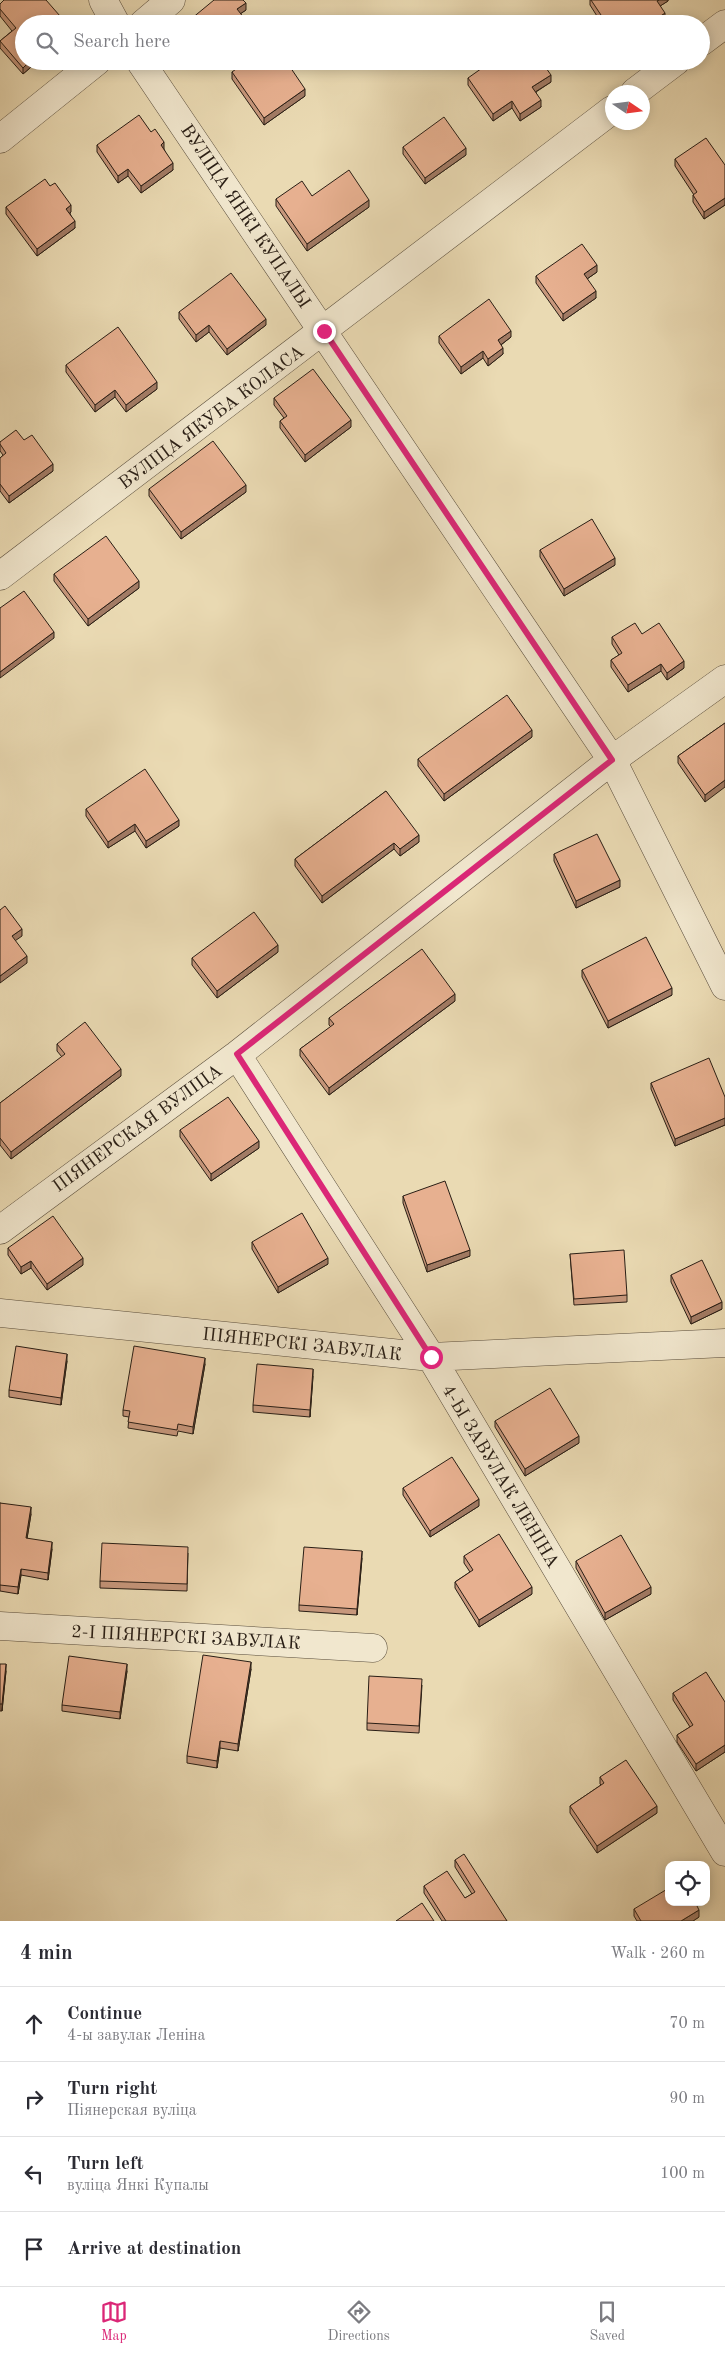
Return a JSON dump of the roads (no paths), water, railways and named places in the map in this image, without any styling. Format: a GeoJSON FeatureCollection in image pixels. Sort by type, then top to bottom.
{"type":"FeatureCollection","features":[{"type":"Feature","properties":{"kind":"street"},"geometry":{"type":"LineString","coordinates":[[103,0],[111,15]]}},
{"type":"Feature","properties":{"kind":"street"},"geometry":{"type":"LineString","coordinates":[[154,15],[171,0]]}},
{"type":"Feature","properties":{"kind":"street"},"geometry":{"type":"LineString","coordinates":[[710,35],[725,24]]}},
{"type":"Feature","properties":{"kind":"street"},"geometry":{"type":"LineString","coordinates":[[0,139],[87,70]]}},
{"type":"Feature","properties":{"kind":"street","name":"ВУЛІЦА ЯНКІ КУПАЛЫ"},"geometry":{"type":"LineString","coordinates":[[146,70],[612,760],[725,986]]}},
{"type":"Feature","properties":{"kind":"street"},"geometry":{"type":"LineString","coordinates":[[645,85],[664,70]]}},
{"type":"Feature","properties":{"kind":"street","name":"ВУЛІЦА ЯКУБА КОЛАСА"},"geometry":{"type":"LineString","coordinates":[[0,576],[605,115]]}},
{"type":"Feature","properties":{"kind":"street","name":"ПІЯНЕРСКАЯ ВУЛІЦА"},"geometry":{"type":"LineString","coordinates":[[0,1230],[237,1054],[612,760],[725,679]]}},
{"type":"Feature","properties":{"kind":"street","name":"4-Ы ЗАВУЛАК ЛЕНІНА"},"geometry":{"type":"LineString","coordinates":[[237,1054],[431,1357],[725,1852]]}},
{"type":"Feature","properties":{"kind":"street","name":"ПІЯНЕРСКІ ЗАВУЛАК"},"geometry":{"type":"LineString","coordinates":[[0,1313],[431,1357],[725,1343]]}},
{"type":"Feature","properties":{"kind":"street","name":"2-І ПІЯНЕРСКІ ЗАВУЛАК"},"geometry":{"type":"LineString","coordinates":[[0,1626],[373,1648]]}}]}
